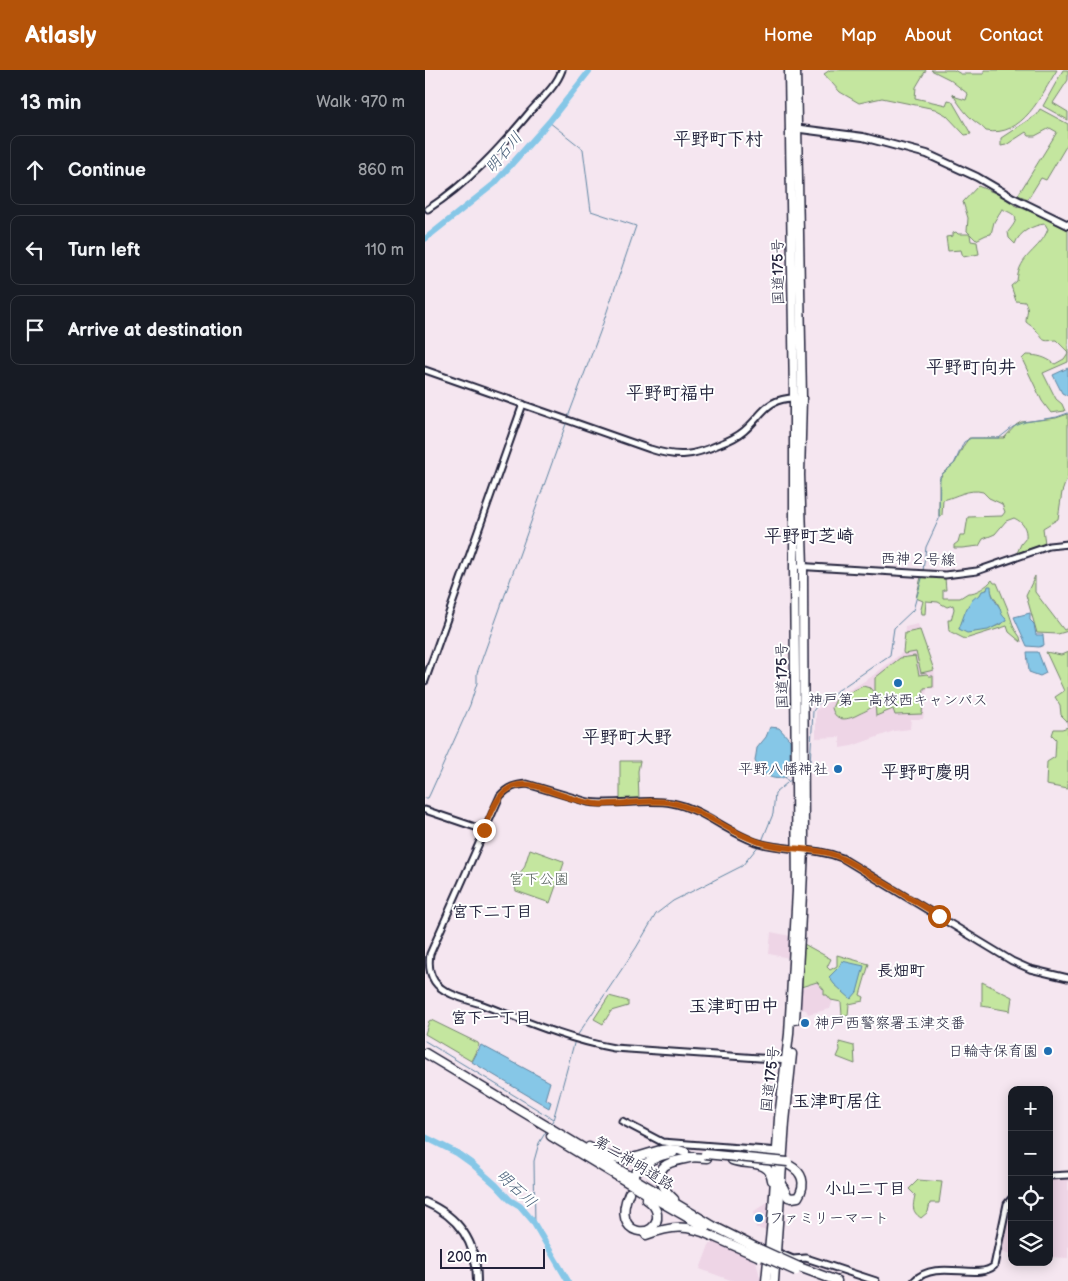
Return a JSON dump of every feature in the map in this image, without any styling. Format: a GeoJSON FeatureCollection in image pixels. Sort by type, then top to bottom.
{"type":"FeatureCollection","features":[{"type":"Feature","properties":{"kind":"highway","name":"国道175号"},"geometry":{"type":"LineString","coordinates":[[789,70],[793,128],[803,566],[800,773]]}},
{"type":"Feature","properties":{"kind":"highway","name":"国道175号"},"geometry":{"type":"LineString","coordinates":[[793,128],[796,70]]}},
{"type":"Feature","properties":{"kind":"highway","name":"国道175号"},"geometry":{"type":"LineString","coordinates":[[766,1281],[780,1209],[782,1159],[779,1118],[789,1060],[797,892],[801,849],[794,566],[798,398]]}},
{"type":"Feature","properties":{"kind":"highway"},"geometry":{"type":"LineString","coordinates":[[425,1053],[557,1135],[608,1156],[617,1159],[628,1159],[661,1149],[676,1149],[706,1156],[733,1159],[767,1168],[772,1172],[774,1187]]}},
{"type":"Feature","properties":{"kind":"highway"},"geometry":{"type":"LineString","coordinates":[[425,1059],[532,1120]]}},
{"type":"Feature","properties":{"kind":"highway","name":"第二神明道路"},"geometry":{"type":"LineString","coordinates":[[557,1135],[616,1176],[713,1231],[772,1261],[837,1281]]}},
{"type":"Feature","properties":{"kind":"highway","name":"第二神明道路"},"geometry":{"type":"LineString","coordinates":[[557,1135],[681,1207],[713,1231],[755,1247],[821,1281]]}},
{"type":"Feature","properties":{"kind":"highway"},"geometry":{"type":"LineString","coordinates":[[685,1152],[661,1155],[649,1160],[636,1176],[647,1166],[663,1158],[694,1157]]}},
{"type":"Feature","properties":{"kind":"highway"},"geometry":{"type":"LineString","coordinates":[[733,1159],[745,1154],[782,1159],[794,1164],[803,1171],[807,1182],[804,1195],[798,1201],[780,1209]]}},
{"type":"Feature","properties":{"kind":"highway"},"geometry":{"type":"LineString","coordinates":[[681,1207],[661,1185],[660,1175],[663,1168],[668,1163],[706,1156]]}},
{"type":"Feature","properties":{"kind":"highway"},"geometry":{"type":"LineString","coordinates":[[733,1159],[782,1159]]}},
{"type":"Feature","properties":{"kind":"highway","name":"国道175号"},"geometry":{"type":"LineString","coordinates":[[773,1281],[774,1187],[782,1159]]}},
{"type":"Feature","properties":{"kind":"highway"},"geometry":{"type":"LineString","coordinates":[[616,1176],[624,1184],[652,1203],[657,1217],[650,1229],[642,1232],[632,1229],[624,1216],[627,1192],[622,1203],[620,1218],[625,1228],[634,1234],[645,1236],[681,1226],[700,1231],[713,1231]]}},
{"type":"Feature","properties":{"kind":"main road"},"geometry":{"type":"LineString","coordinates":[[793,128],[863,138],[927,154],[977,177],[1013,198],[1068,225]]}},
{"type":"Feature","properties":{"kind":"main road"},"geometry":{"type":"LineString","coordinates":[[425,1202],[453,1218],[466,1235],[477,1262],[477,1281]]}},
{"type":"Feature","properties":{"kind":"street"},"geometry":{"type":"LineString","coordinates":[[429,209],[463,184],[508,140],[544,98],[562,70]]}},
{"type":"Feature","properties":{"kind":"street"},"geometry":{"type":"LineString","coordinates":[[425,370],[667,455],[678,456],[703,452],[735,437],[743,432],[767,406],[776,400],[798,398]]}},
{"type":"Feature","properties":{"kind":"street"},"geometry":{"type":"LineString","coordinates":[[425,682],[523,404]]}},
{"type":"Feature","properties":{"kind":"street","name":"西神２号線"},"geometry":{"type":"LineString","coordinates":[[794,566],[935,574],[977,571],[1049,546],[1068,544]]}},
{"type":"Feature","properties":{"kind":"street"},"geometry":{"type":"LineString","coordinates":[[789,1060],[614,1048],[591,1044],[441,988],[434,981],[430,972],[429,954],[500,796],[510,787],[517,784],[527,784],[598,804],[660,802],[687,807],[757,842],[817,850],[842,858],[1021,966],[1068,978]]}},
{"type":"Feature","properties":{"kind":"street"},"geometry":{"type":"LineString","coordinates":[[425,810],[484,830]]}},
{"type":"Feature","properties":{"kind":"street"},"geometry":{"type":"LineString","coordinates":[[622,1121],[662,1142],[782,1159]]}},
{"type":"Feature","properties":{"kind":"street"},"geometry":{"type":"LineString","coordinates":[[1053,1176],[1068,1175]]}},
{"type":"Feature","properties":{"kind":"street"},"geometry":{"type":"LineString","coordinates":[[983,1277],[994,1266],[1008,1203]]}},
{"type":"Feature","properties":{"kind":"street"},"geometry":{"type":"LineString","coordinates":[[773,1250],[793,1259],[806,1258],[876,1281]]}},
{"type":"Feature","properties":{"kind":"street"},"geometry":{"type":"LineString","coordinates":[[913,1281],[922,1274],[930,1273],[965,1278]]}},
{"type":"Feature","properties":{"kind":"shaded area","name":"神戸第一高校西キャンパス"},"geometry":{"type":"Polygon","coordinates":[[[918,624],[934,670],[935,679],[935,688],[927,689],[923,719],[911,719],[910,729],[894,731],[852,746],[840,748],[840,737],[816,738],[816,710],[871,677],[903,652],[905,627],[918,624]]]}},
{"type":"Feature","properties":{"kind":"shaded area"},"geometry":{"type":"Polygon","coordinates":[[[771,932],[791,936],[789,958],[769,954],[771,932]]]}},
{"type":"Feature","properties":{"kind":"shaded area"},"geometry":{"type":"Polygon","coordinates":[[[817,982],[824,990],[824,995],[833,1000],[830,1009],[808,1014],[806,1010],[800,1009],[801,989],[817,982]]]}},
{"type":"Feature","properties":{"kind":"shaded area"},"geometry":{"type":"Polygon","coordinates":[[[1068,1178],[1068,1258],[1053,1257],[1053,1179],[1068,1178]]]}},
{"type":"Feature","properties":{"kind":"shaded area"},"geometry":{"type":"Polygon","coordinates":[[[769,1201],[767,1231],[756,1228],[753,1212],[769,1201]]]}},
{"type":"Feature","properties":{"kind":"shaded area"},"geometry":{"type":"Polygon","coordinates":[[[1008,1214],[1008,1254],[1004,1253],[1002,1250],[1008,1214]]]}},
{"type":"Feature","properties":{"kind":"shaded area"},"geometry":{"type":"Polygon","coordinates":[[[716,1241],[751,1256],[753,1261],[756,1261],[761,1281],[733,1281],[700,1269],[709,1245],[716,1241]]]}},
{"type":"Feature","properties":{"kind":"green space"},"geometry":{"type":"Polygon","coordinates":[[[830,70],[926,70],[916,87],[915,98],[946,105],[948,100],[952,101],[971,134],[965,135],[946,115],[935,109],[882,98],[859,103],[840,92],[824,74],[830,70]]]}},
{"type":"Feature","properties":{"kind":"green space"},"geometry":{"type":"Polygon","coordinates":[[[931,70],[954,70],[961,74],[984,74],[984,70],[1057,70],[1037,102],[1021,121],[1010,128],[999,131],[986,131],[967,114],[952,93],[956,97],[966,100],[968,94],[949,79],[931,70]]]}},
{"type":"Feature","properties":{"kind":"green space"},"geometry":{"type":"Polygon","coordinates":[[[1063,70],[1068,70],[1068,80],[1053,103],[1068,112],[1068,120],[1043,106],[1063,70]]]}},
{"type":"Feature","properties":{"kind":"green space"},"geometry":{"type":"Polygon","coordinates":[[[1040,109],[1068,124],[1068,143],[1046,180],[1041,178],[1028,199],[1018,195],[1057,132],[1050,128],[1035,136],[1029,136],[1026,132],[1006,145],[1001,146],[1001,138],[1036,115],[1040,109]]]}},
{"type":"Feature","properties":{"kind":"green space"},"geometry":{"type":"Polygon","coordinates":[[[978,186],[1000,195],[1016,206],[1051,219],[1068,229],[1068,352],[1056,340],[1043,340],[1035,329],[1026,322],[1028,310],[1025,302],[1016,301],[1011,286],[1017,281],[1026,258],[1040,243],[1048,229],[1045,224],[1031,228],[1020,236],[1015,244],[1009,238],[1008,232],[1015,218],[1012,214],[1002,209],[994,222],[991,234],[976,240],[967,231],[968,218],[963,202],[978,186]]]}},
{"type":"Feature","properties":{"kind":"green space"},"geometry":{"type":"Polygon","coordinates":[[[956,232],[958,234],[970,234],[971,241],[977,242],[979,254],[963,257],[961,250],[948,251],[946,237],[953,236],[953,233],[956,232]]]}},
{"type":"Feature","properties":{"kind":"green space"},"geometry":{"type":"Polygon","coordinates":[[[1068,353],[1068,362],[1043,373],[1056,399],[1062,404],[1065,411],[1051,413],[1042,401],[1022,359],[1026,355],[1034,355],[1045,358],[1055,364],[1064,359],[1068,353]]]}},
{"type":"Feature","properties":{"kind":"green space"},"geometry":{"type":"Polygon","coordinates":[[[1068,414],[1068,475],[1062,492],[1058,519],[1043,528],[1045,544],[1017,553],[1026,535],[1022,524],[1014,518],[1006,521],[995,534],[983,539],[979,546],[954,548],[960,535],[965,535],[968,517],[1002,516],[1005,512],[1002,504],[989,498],[983,492],[973,491],[943,500],[942,515],[939,517],[939,480],[943,473],[955,463],[969,438],[1004,438],[1021,422],[1056,418],[1068,414]]]}},
{"type":"Feature","properties":{"kind":"green space"},"geometry":{"type":"Polygon","coordinates":[[[1035,576],[1035,592],[1064,630],[1068,628],[1068,631],[1058,634],[1037,633],[1026,595],[1035,576]]]}},
{"type":"Feature","properties":{"kind":"green space"},"geometry":{"type":"Polygon","coordinates":[[[921,577],[945,578],[946,590],[943,590],[943,598],[960,598],[981,589],[992,580],[994,583],[997,583],[1021,642],[1009,632],[1007,626],[965,639],[949,631],[948,620],[951,620],[954,609],[953,605],[947,607],[938,602],[926,601],[925,614],[922,614],[923,601],[916,598],[921,577]],[[990,586],[967,610],[959,629],[982,630],[1003,623],[1000,608],[990,586]]]}},
{"type":"Feature","properties":{"kind":"green space"},"geometry":{"type":"Polygon","coordinates":[[[920,630],[934,670],[921,673],[916,652],[904,654],[903,652],[905,633],[920,630]]]}},
{"type":"Feature","properties":{"kind":"green space"},"geometry":{"type":"Polygon","coordinates":[[[1046,652],[1061,655],[1068,652],[1068,726],[1067,721],[1061,715],[1060,705],[1055,697],[1064,691],[1046,652]]]}},
{"type":"Feature","properties":{"kind":"green space"},"geometry":{"type":"Polygon","coordinates":[[[915,656],[919,675],[927,674],[933,676],[933,687],[924,688],[922,714],[895,715],[893,709],[876,716],[875,702],[868,709],[851,718],[843,719],[836,716],[832,708],[836,699],[863,686],[870,688],[875,694],[875,678],[900,658],[915,656]]]}},
{"type":"Feature","properties":{"kind":"green space"},"geometry":{"type":"Polygon","coordinates":[[[1068,727],[1068,789],[1046,785],[1047,762],[1055,757],[1056,739],[1052,735],[1054,729],[1068,727]]]}},
{"type":"Feature","properties":{"kind":"green space"},"geometry":{"type":"Polygon","coordinates":[[[620,761],[640,761],[638,771],[639,800],[620,800],[620,761]]]}},
{"type":"Feature","properties":{"kind":"green space","name":"宮下公園"},"geometry":{"type":"Polygon","coordinates":[[[530,849],[564,863],[550,903],[516,891],[515,887],[530,849]]]}},
{"type":"Feature","properties":{"kind":"green space"},"geometry":{"type":"Polygon","coordinates":[[[804,944],[831,959],[827,967],[830,970],[837,966],[837,955],[869,964],[860,995],[864,997],[863,1001],[849,1004],[848,1016],[842,1015],[841,1002],[831,1000],[827,995],[824,995],[824,990],[817,982],[801,987],[804,944]]]}},
{"type":"Feature","properties":{"kind":"green space"},"geometry":{"type":"Polygon","coordinates":[[[982,982],[1012,997],[1010,1011],[982,1006],[982,982]]]}},
{"type":"Feature","properties":{"kind":"green space"},"geometry":{"type":"Polygon","coordinates":[[[609,996],[628,1001],[628,1006],[611,1011],[603,1024],[594,1019],[609,996]]]}},
{"type":"Feature","properties":{"kind":"green space"},"geometry":{"type":"Polygon","coordinates":[[[431,1020],[478,1043],[479,1045],[471,1061],[425,1034],[431,1020]]]}},
{"type":"Feature","properties":{"kind":"green space"},"geometry":{"type":"Polygon","coordinates":[[[839,1042],[854,1046],[855,1064],[837,1057],[840,1050],[839,1042]]]}},
{"type":"Feature","properties":{"kind":"green space"},"geometry":{"type":"Polygon","coordinates":[[[918,1180],[942,1182],[939,1203],[930,1203],[928,1212],[921,1218],[914,1211],[915,1195],[909,1189],[918,1180]]]}},
{"type":"Feature","properties":{"kind":"water"},"geometry":{"type":"Polygon","coordinates":[[[1068,368],[1068,396],[1062,393],[1053,375],[1068,368]]]}},
{"type":"Feature","properties":{"kind":"water"},"geometry":{"type":"Polygon","coordinates":[[[988,586],[991,586],[993,596],[1006,621],[988,630],[967,633],[959,629],[969,604],[982,591],[987,590],[988,586]]]}},
{"type":"Feature","properties":{"kind":"water"},"geometry":{"type":"Polygon","coordinates":[[[1030,613],[1030,620],[1034,624],[1036,635],[1043,635],[1044,645],[1039,647],[1027,646],[1014,617],[1030,613]]]}},
{"type":"Feature","properties":{"kind":"water"},"geometry":{"type":"Polygon","coordinates":[[[1027,652],[1038,652],[1046,673],[1040,676],[1029,672],[1027,652]]]}},
{"type":"Feature","properties":{"kind":"water"},"geometry":{"type":"Polygon","coordinates":[[[770,727],[779,728],[790,740],[790,774],[785,777],[770,777],[761,771],[755,761],[757,748],[766,737],[770,727]]]}},
{"type":"Feature","properties":{"kind":"water"},"geometry":{"type":"Polygon","coordinates":[[[842,961],[864,966],[857,992],[851,999],[829,977],[842,961]]]}},
{"type":"Feature","properties":{"kind":"water"},"geometry":{"type":"Polygon","coordinates":[[[481,1045],[550,1082],[545,1099],[551,1102],[549,1108],[472,1062],[481,1045]]]}},
{"type":"Feature","properties":{"kind":"waterway","name":"明石川"},"geometry":{"type":"LineString","coordinates":[[425,239],[494,184],[549,122],[590,70]]}},
{"type":"Feature","properties":{"kind":"waterway"},"geometry":{"type":"LineString","coordinates":[[549,122],[583,149],[591,211],[636,226],[600,332],[568,417]]}},
{"type":"Feature","properties":{"kind":"waterway"},"geometry":{"type":"LineString","coordinates":[[923,571],[926,547],[939,519],[940,476],[954,464],[964,442],[971,438],[999,438],[1013,427],[1025,422],[1057,417],[1068,413]]}},
{"type":"Feature","properties":{"kind":"waterway"},"geometry":{"type":"LineString","coordinates":[[425,798],[428,798],[430,794],[470,705],[477,683],[477,673],[567,421]]}},
{"type":"Feature","properties":{"kind":"waterway"},"geometry":{"type":"LineString","coordinates":[[808,766],[810,764],[813,711],[818,704],[890,655],[894,628],[913,610],[923,575]]}},
{"type":"Feature","properties":{"kind":"waterway"},"geometry":{"type":"LineString","coordinates":[[785,777],[788,781]]}},
{"type":"Feature","properties":{"kind":"waterway"},"geometry":{"type":"LineString","coordinates":[[762,841],[773,814],[775,793],[793,778]]}},
{"type":"Feature","properties":{"kind":"waterway"},"geometry":{"type":"LineString","coordinates":[[577,1036],[636,948],[656,914],[673,901],[742,866],[760,844]]}},
{"type":"Feature","properties":{"kind":"waterway"},"geometry":{"type":"LineString","coordinates":[[550,1125],[575,1040]]}},
{"type":"Feature","properties":{"kind":"waterway"},"geometry":{"type":"LineString","coordinates":[[425,1041],[553,1119]]}},
{"type":"Feature","properties":{"kind":"waterway"},"geometry":{"type":"LineString","coordinates":[[535,1227],[534,1161],[539,1143],[547,1130]]}},
{"type":"Feature","properties":{"kind":"waterway","name":"明石川"},"geometry":{"type":"LineString","coordinates":[[425,1137],[457,1153],[471,1163],[510,1200],[520,1206],[532,1220],[568,1281]]}},
{"type":"Feature","properties":{"kind":"place","name":"神戸第一高校西キャンパス"},"geometry":{"type":"Point","coordinates":[898,683]}},
{"type":"Feature","properties":{"kind":"place","name":"平野八幡神社"},"geometry":{"type":"Point","coordinates":[838,769]}},
{"type":"Feature","properties":{"kind":"place","name":"神戸西警察署玉津交番"},"geometry":{"type":"Point","coordinates":[805,1023]}},
{"type":"Feature","properties":{"kind":"place","name":"日輪寺保育園"},"geometry":{"type":"Point","coordinates":[1048,1051]}},
{"type":"Feature","properties":{"kind":"place","name":"ファミリーマート"},"geometry":{"type":"Point","coordinates":[759,1218]}},
{"type":"Feature","properties":{"kind":"district","name":"平野町下村"},"geometry":{"type":"Point","coordinates":[718,139]}},
{"type":"Feature","properties":{"kind":"district","name":"平野町向井"},"geometry":{"type":"Point","coordinates":[971,367]}},
{"type":"Feature","properties":{"kind":"district","name":"平野町福中"},"geometry":{"type":"Point","coordinates":[671,393]}},
{"type":"Feature","properties":{"kind":"district","name":"平野町芝崎"},"geometry":{"type":"Point","coordinates":[809,536]}},
{"type":"Feature","properties":{"kind":"district","name":"平野町大野"},"geometry":{"type":"Point","coordinates":[627,737]}},
{"type":"Feature","properties":{"kind":"district","name":"平野町慶明"},"geometry":{"type":"Point","coordinates":[926,772]}},
{"type":"Feature","properties":{"kind":"district","name":"宮下二丁目"},"geometry":{"type":"Point","coordinates":[492,911]}},
{"type":"Feature","properties":{"kind":"district","name":"長畑町"},"geometry":{"type":"Point","coordinates":[901,970]}},
{"type":"Feature","properties":{"kind":"district","name":"玉津町田中"},"geometry":{"type":"Point","coordinates":[734,1006]}},
{"type":"Feature","properties":{"kind":"district","name":"宮下一丁目"},"geometry":{"type":"Point","coordinates":[491,1017]}},
{"type":"Feature","properties":{"kind":"district","name":"玉津町居住"},"geometry":{"type":"Point","coordinates":[837,1101]}},
{"type":"Feature","properties":{"kind":"district","name":"小山二丁目"},"geometry":{"type":"Point","coordinates":[865,1188]}},
{"type":"Feature","properties":{"kind":"route"},"geometry":{"type":"LineString","coordinates":[[484,830],[500,796],[505,790],[517,784],[527,784],[598,804],[672,803],[687,807],[757,842],[767,845],[817,850],[834,855],[939,916]]}}]}
